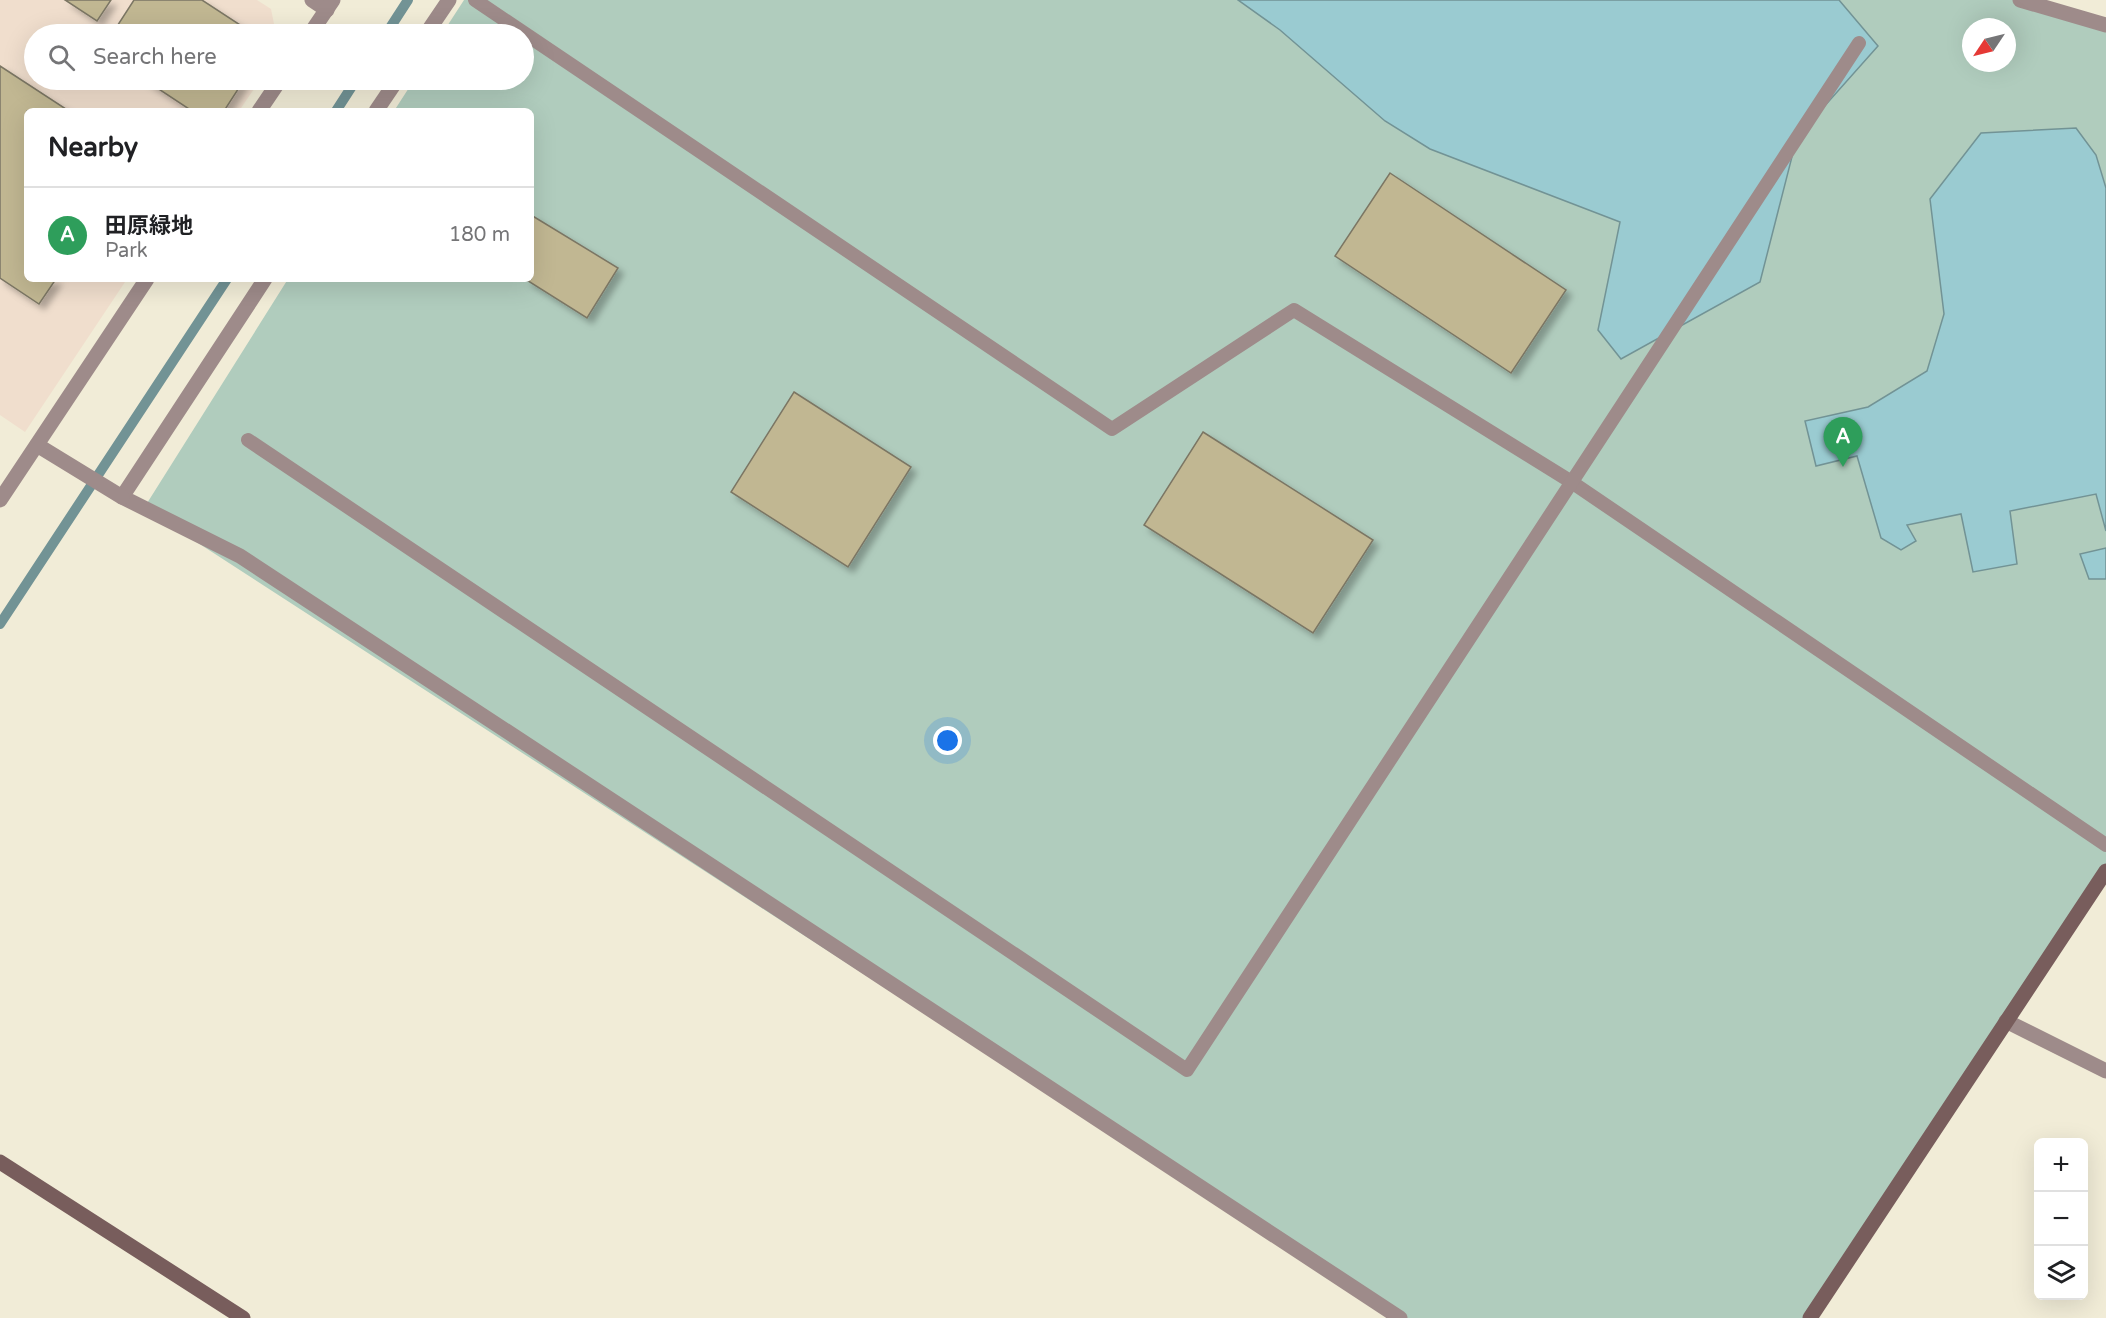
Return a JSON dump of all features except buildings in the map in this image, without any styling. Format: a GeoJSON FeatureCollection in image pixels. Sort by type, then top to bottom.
{"type":"FeatureCollection","features":[{"type":"Feature","properties":{"kind":"street"},"geometry":{"type":"LineString","coordinates":[[312,0],[330,5],[317,24]]}},
{"type":"Feature","properties":{"kind":"street"},"geometry":{"type":"LineString","coordinates":[[433,24],[449,0]]}},
{"type":"Feature","properties":{"kind":"street"},"geometry":{"type":"LineString","coordinates":[[2020,0],[2106,25]]}},
{"type":"Feature","properties":{"kind":"street"},"geometry":{"type":"LineString","coordinates":[[261,108],[273,90]]}},
{"type":"Feature","properties":{"kind":"street"},"geometry":{"type":"LineString","coordinates":[[378,108],[390,90]]}},
{"type":"Feature","properties":{"kind":"street"},"geometry":{"type":"LineString","coordinates":[[0,500],[145,282]]}},
{"type":"Feature","properties":{"kind":"street"},"geometry":{"type":"LineString","coordinates":[[122,497],[264,282]]}},
{"type":"Feature","properties":{"kind":"street"},"geometry":{"type":"LineString","coordinates":[[37,445],[122,497],[240,556],[1400,1318]]}},
{"type":"Feature","properties":{"kind":"street"},"geometry":{"type":"LineString","coordinates":[[1810,1318],[2106,871]]}},
{"type":"Feature","properties":{"kind":"street"},"geometry":{"type":"LineString","coordinates":[[2006,1021],[2106,1071]]}},
{"type":"Feature","properties":{"kind":"street"},"geometry":{"type":"LineString","coordinates":[[0,1162],[243,1318]]}},
{"type":"Feature","properties":{"kind":"lane"},"geometry":{"type":"LineString","coordinates":[[475,0],[511,24]]}},
{"type":"Feature","properties":{"kind":"lane"},"geometry":{"type":"LineString","coordinates":[[534,40],[1112,429],[1294,310],[1570,481],[2106,845]]}},
{"type":"Feature","properties":{"kind":"lane"},"geometry":{"type":"LineString","coordinates":[[249,440],[1187,1070],[1570,481],[1859,43]]}},
{"type":"Feature","properties":{"kind":"shaded area"},"geometry":{"type":"Polygon","coordinates":[[[0,0],[257,0],[271,9],[274,24],[24,24],[24,90],[253,90],[241,108],[24,108],[24,282],[125,282],[25,432],[0,415],[0,0]]]}},
{"type":"Feature","properties":{"kind":"green space"},"geometry":{"type":"Polygon","coordinates":[[[464,0],[2020,0],[2106,25],[2106,872],[1810,1318],[1395,1318],[144,508],[286,282],[534,282],[534,108],[396,108],[408,90],[534,90],[534,24],[448,24],[464,0]]]}},
{"type":"Feature","properties":{"kind":"water"},"geometry":{"type":"Polygon","coordinates":[[[1238,0],[1839,0],[1878,46],[1797,137],[1760,282],[1621,359],[1598,330],[1620,222],[1430,149],[1385,121],[1280,30],[1238,0]]]}},
{"type":"Feature","properties":{"kind":"water"},"geometry":{"type":"Polygon","coordinates":[[[2076,128],[2096,155],[2106,188],[2106,531],[2096,494],[2010,511],[2017,564],[1973,572],[1961,514],[1907,525],[1916,541],[1901,550],[1881,538],[1857,456],[1816,466],[1805,421],[1868,407],[1927,371],[1944,314],[1930,199],[1981,133],[2076,128]]]}},
{"type":"Feature","properties":{"kind":"water"},"geometry":{"type":"Polygon","coordinates":[[[2106,548],[2106,579],[2089,579],[2080,554],[2106,548]]]}},
{"type":"Feature","properties":{"kind":"waterway"},"geometry":{"type":"LineString","coordinates":[[392,24],[408,0]]}},
{"type":"Feature","properties":{"kind":"waterway"},"geometry":{"type":"LineString","coordinates":[[338,108],[350,90]]}},
{"type":"Feature","properties":{"kind":"waterway"},"geometry":{"type":"LineString","coordinates":[[0,624],[225,282]]}},
{"type":"Feature","properties":{"kind":"place","name":"田原緑地"},"geometry":{"type":"Point","coordinates":[1843,467]}}]}
